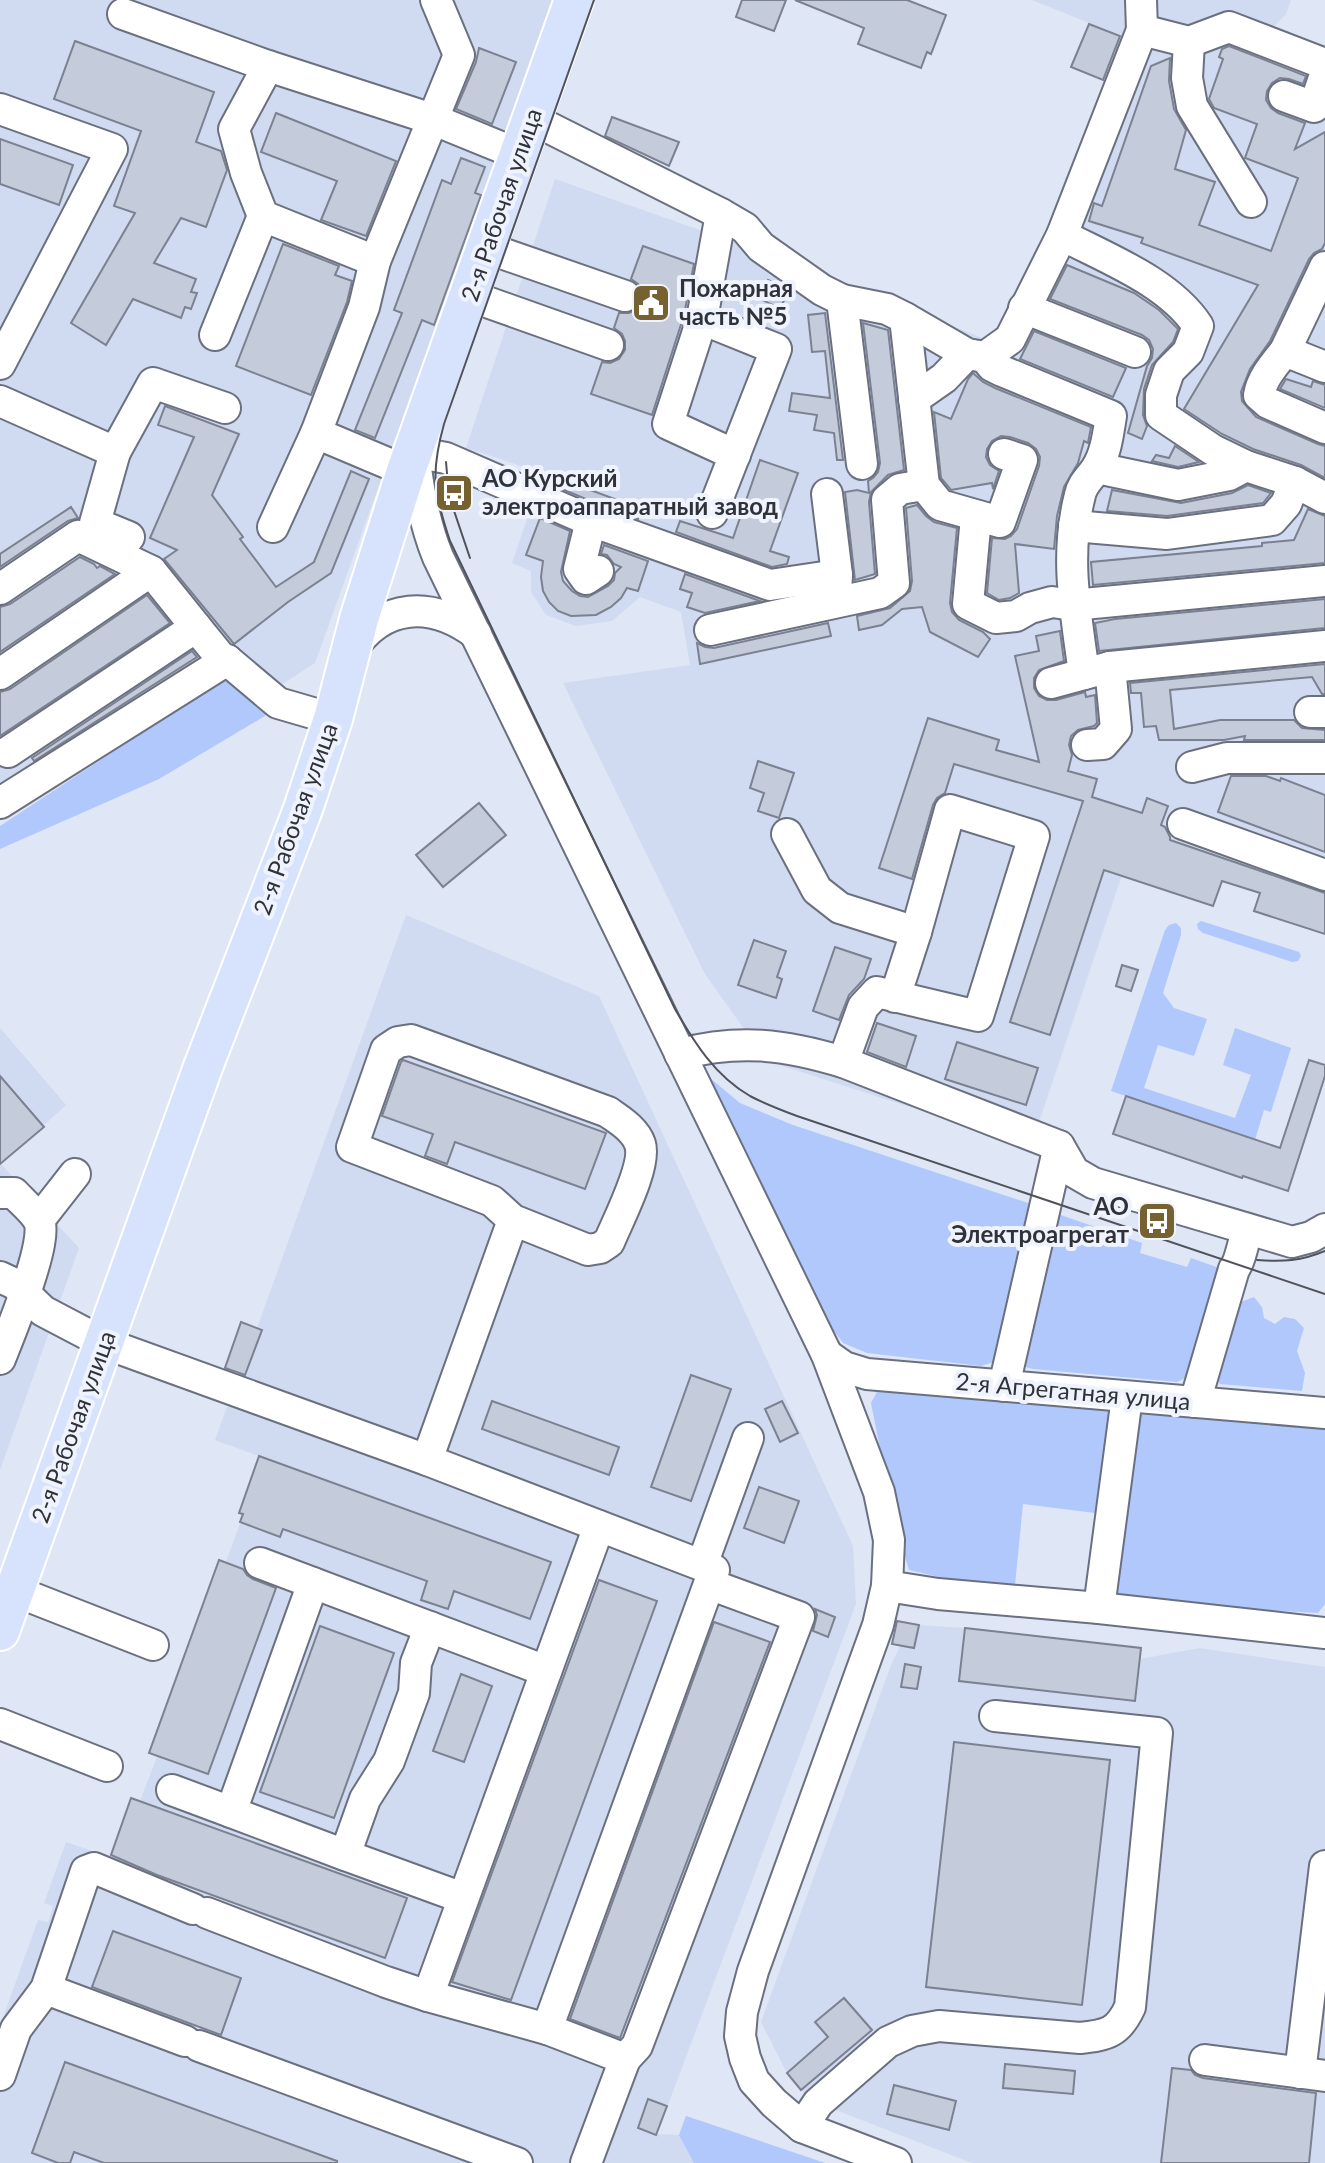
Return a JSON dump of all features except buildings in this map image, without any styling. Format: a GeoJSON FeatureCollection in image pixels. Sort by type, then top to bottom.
{"type":"FeatureCollection","features":[{"type":"Feature","properties":{"kind":"main road","name":"2-я Рабочая улица"},"geometry":{"type":"LineString","coordinates":[[0,1631],[203,1067],[303,809],[333,719],[363,606],[410,462],[574,0]]}},
{"type":"Feature","properties":{"kind":"street"},"geometry":{"type":"LineString","coordinates":[[273,527],[316,433],[364,307],[375,261],[459,55],[436,0]]}},
{"type":"Feature","properties":{"kind":"street"},"geometry":{"type":"LineString","coordinates":[[123,14],[268,66],[432,119],[520,155]]}},
{"type":"Feature","properties":{"kind":"street"},"geometry":{"type":"LineString","coordinates":[[914,399],[976,356],[1010,339],[1062,235],[1141,15],[1189,42],[1229,27],[1325,64]]}},
{"type":"Feature","properties":{"kind":"street"},"geometry":{"type":"LineString","coordinates":[[1189,42],[1187,78],[1192,106],[1251,202]]}},
{"type":"Feature","properties":{"kind":"street"},"geometry":{"type":"LineString","coordinates":[[215,335],[263,216],[246,173],[234,129],[268,66]]}},
{"type":"Feature","properties":{"kind":"street"},"geometry":{"type":"LineString","coordinates":[[1284,96],[1314,107],[1325,75]]}},
{"type":"Feature","properties":{"kind":"street"},"geometry":{"type":"LineString","coordinates":[[0,109],[112,149],[0,364]]}},
{"type":"Feature","properties":{"kind":"street"},"geometry":{"type":"LineString","coordinates":[[532,119],[745,228],[761,247],[822,290],[842,300],[887,309],[1002,371],[1111,416],[1097,468],[1081,490],[1070,566],[1073,605],[1116,729],[1103,744],[1087,745]]}},
{"type":"Feature","properties":{"kind":"street"},"geometry":{"type":"LineString","coordinates":[[721,214],[702,319],[668,424],[735,455]]}},
{"type":"Feature","properties":{"kind":"street"},"geometry":{"type":"LineString","coordinates":[[263,216],[375,261]]}},
{"type":"Feature","properties":{"kind":"street"},"geometry":{"type":"LineString","coordinates":[[1062,235],[1159,286],[1180,304],[1198,326],[1188,352],[1169,371],[1161,395],[1161,415],[1213,450],[1246,466],[1295,482],[1325,498]]}},
{"type":"Feature","properties":{"kind":"street"},"geometry":{"type":"LineString","coordinates":[[487,248],[625,296]]}},
{"type":"Feature","properties":{"kind":"street"},"geometry":{"type":"LineString","coordinates":[[1323,275],[1285,351],[1261,385],[1259,395],[1268,403],[1325,428]]}},
{"type":"Feature","properties":{"kind":"street"},"geometry":{"type":"LineString","coordinates":[[470,296],[608,345]]}},
{"type":"Feature","properties":{"kind":"street"},"geometry":{"type":"LineString","coordinates":[[842,300],[862,464]]}},
{"type":"Feature","properties":{"kind":"street"},"geometry":{"type":"LineString","coordinates":[[1024,308],[1135,352]]}},
{"type":"Feature","properties":{"kind":"street"},"geometry":{"type":"LineString","coordinates":[[905,318],[924,485],[940,505],[1000,522],[1022,460],[1004,454]]}},
{"type":"Feature","properties":{"kind":"street"},"geometry":{"type":"LineString","coordinates":[[702,319],[776,349],[712,513]]}},
{"type":"Feature","properties":{"kind":"street"},"geometry":{"type":"LineString","coordinates":[[1285,351],[1325,367]]}},
{"type":"Feature","properties":{"kind":"street"},"geometry":{"type":"LineString","coordinates":[[131,537],[95,523],[115,452],[153,383],[225,408]]}},
{"type":"Feature","properties":{"kind":"street"},"geometry":{"type":"LineString","coordinates":[[0,401],[115,452]]}},
{"type":"Feature","properties":{"kind":"street"},"geometry":{"type":"LineString","coordinates":[[316,433],[410,462],[446,458],[591,521],[770,585],[880,593],[894,583],[887,500],[900,489],[924,485]]}},
{"type":"Feature","properties":{"kind":"street"},"geometry":{"type":"LineString","coordinates":[[410,462],[429,534],[450,585],[827,1355],[879,1492],[889,1540],[887,1586],[878,1625],[753,1971],[742,2012],[740,2036],[754,2081],[802,2127],[896,2163]]}},
{"type":"Feature","properties":{"kind":"street"},"geometry":{"type":"LineString","coordinates":[[1097,468],[1178,485],[1229,475],[1246,466]]}},
{"type":"Feature","properties":{"kind":"street"},"geometry":{"type":"LineString","coordinates":[[1074,526],[1167,534],[1272,520],[1286,504],[1295,482]]}},
{"type":"Feature","properties":{"kind":"street"},"geometry":{"type":"LineString","coordinates":[[827,494],[836,589]]}},
{"type":"Feature","properties":{"kind":"street"},"geometry":{"type":"LineString","coordinates":[[976,517],[968,604],[996,618],[1016,616],[1052,602],[1073,605],[1325,581]]}},
{"type":"Feature","properties":{"kind":"street"},"geometry":{"type":"LineString","coordinates":[[591,521],[579,569],[586,579],[598,571]]}},
{"type":"Feature","properties":{"kind":"street"},"geometry":{"type":"LineString","coordinates":[[0,589],[78,536],[151,571],[222,659],[278,703],[333,719]]}},
{"type":"Feature","properties":{"kind":"street"},"geometry":{"type":"LineString","coordinates":[[0,674],[151,571]]}},
{"type":"Feature","properties":{"kind":"street"},"geometry":{"type":"LineString","coordinates":[[710,630],[836,589]]}},
{"type":"Feature","properties":{"kind":"street"},"geometry":{"type":"LineString","coordinates":[[350,653],[369,630],[384,620],[408,611],[455,619],[476,634]]}},
{"type":"Feature","properties":{"kind":"street"},"geometry":{"type":"LineString","coordinates":[[8,752],[196,627]]}},
{"type":"Feature","properties":{"kind":"street"},"geometry":{"type":"LineString","coordinates":[[1051,683],[1097,670],[1325,646]]}},
{"type":"Feature","properties":{"kind":"street"},"geometry":{"type":"LineString","coordinates":[[0,803],[227,660]]}},
{"type":"Feature","properties":{"kind":"street"},"geometry":{"type":"LineString","coordinates":[[1192,767],[1227,758],[1325,758]]}},
{"type":"Feature","properties":{"kind":"street"},"geometry":{"type":"LineString","coordinates":[[843,1062],[863,1007],[877,992],[895,997],[978,1016],[1034,836],[950,810],[895,997]]}},
{"type":"Feature","properties":{"kind":"street"},"geometry":{"type":"LineString","coordinates":[[1183,824],[1325,875]]}},
{"type":"Feature","properties":{"kind":"street"},"geometry":{"type":"LineString","coordinates":[[787,834],[817,890],[840,908],[916,932]]}},
{"type":"Feature","properties":{"kind":"street"},"geometry":{"type":"LineString","coordinates":[[411,1040],[608,1112],[628,1127],[640,1144],[641,1165],[609,1242],[600,1248],[588,1250],[513,1220],[492,1201],[352,1147],[386,1050],[398,1042],[411,1040]]}},
{"type":"Feature","properties":{"kind":"street"},"geometry":{"type":"LineString","coordinates":[[680,1054],[711,1047],[753,1044],[797,1049],[843,1062],[1059,1146],[1074,1172],[1082,1178],[1292,1242],[1325,1229]]}},
{"type":"Feature","properties":{"kind":"street"},"geometry":{"type":"LineString","coordinates":[[1004,1386],[1059,1146]]}},
{"type":"Feature","properties":{"kind":"street"},"geometry":{"type":"LineString","coordinates":[[39,1220],[75,1174]]}},
{"type":"Feature","properties":{"kind":"street"},"geometry":{"type":"LineString","coordinates":[[0,1193],[14,1193],[39,1220],[42,1232],[12,1285],[0,1359]]}},
{"type":"Feature","properties":{"kind":"street"},"geometry":{"type":"LineString","coordinates":[[427,1460],[513,1220]]}},
{"type":"Feature","properties":{"kind":"street"},"geometry":{"type":"LineString","coordinates":[[1195,1402],[1247,1230]]}},
{"type":"Feature","properties":{"kind":"street"},"geometry":{"type":"LineString","coordinates":[[12,1285],[43,1311],[104,1343],[599,1526],[799,1617],[637,2046],[625,2059],[586,2163]]}},
{"type":"Feature","properties":{"kind":"street","name":"2-я Агрегатная улица"},"geometry":{"type":"LineString","coordinates":[[827,1355],[844,1367],[867,1374],[1325,1413]]}},
{"type":"Feature","properties":{"kind":"street"},"geometry":{"type":"LineString","coordinates":[[1099,1608],[1127,1397]]}},
{"type":"Feature","properties":{"kind":"street"},"geometry":{"type":"LineString","coordinates":[[547,2029],[705,1575],[748,1438]]}},
{"type":"Feature","properties":{"kind":"street"},"geometry":{"type":"LineString","coordinates":[[428,1996],[599,1526]]}},
{"type":"Feature","properties":{"kind":"street"},"geometry":{"type":"LineString","coordinates":[[260,1563],[546,1671]]}},
{"type":"Feature","properties":{"kind":"street"},"geometry":{"type":"LineString","coordinates":[[231,1812],[313,1583]]}},
{"type":"Feature","properties":{"kind":"street"},"geometry":{"type":"LineString","coordinates":[[887,1586],[938,1594],[1325,1633]]}},
{"type":"Feature","properties":{"kind":"street"},"geometry":{"type":"LineString","coordinates":[[15,1591],[153,1645]]}},
{"type":"Feature","properties":{"kind":"street"},"geometry":{"type":"LineString","coordinates":[[345,1855],[365,1799],[389,1761],[414,1693],[416,1663],[430,1627]]}},
{"type":"Feature","properties":{"kind":"street"},"geometry":{"type":"LineString","coordinates":[[802,2127],[818,2103],[876,2052],[888,2042],[912,2031],[939,2026],[1080,2038],[1101,2036],[1114,2030],[1124,2020],[1130,2007],[1157,1733],[995,1716]]}},
{"type":"Feature","properties":{"kind":"street"},"geometry":{"type":"LineString","coordinates":[[0,1724],[107,1766]]}},
{"type":"Feature","properties":{"kind":"street"},"geometry":{"type":"LineString","coordinates":[[172,1790],[463,1898]]}},
{"type":"Feature","properties":{"kind":"street"},"geometry":{"type":"LineString","coordinates":[[1205,2060],[1313,2074],[1325,1866]]}},
{"type":"Feature","properties":{"kind":"street"},"geometry":{"type":"LineString","coordinates":[[0,2075],[16,2029],[46,1989],[86,1871],[94,1868],[386,1982],[547,2029],[625,2059]]}},
{"type":"Feature","properties":{"kind":"street"},"geometry":{"type":"LineString","coordinates":[[46,1989],[517,2163]]}},
{"type":"Feature","properties":{"kind":"shaded area"},"geometry":{"type":"Polygon","coordinates":[[[0,0],[554,0],[315,663],[281,685],[228,656],[0,791],[0,0]]]}},
{"type":"Feature","properties":{"kind":"shaded area"},"geometry":{"type":"Polygon","coordinates":[[[1032,0],[1291,0],[1286,14],[1272,28],[1325,46],[1325,934],[1254,911],[1260,893],[1151,857],[1132,845],[1031,1146],[767,1061],[705,974],[563,683],[690,665],[681,612],[640,597],[612,621],[576,626],[546,615],[531,592],[531,571],[512,563],[543,473],[466,448],[555,179],[804,267],[1003,346],[1127,38],[1032,0]]]}},
{"type":"Feature","properties":{"kind":"shaded area"},"geometry":{"type":"Polygon","coordinates":[[[230,675],[268,701],[265,716],[159,779],[0,849],[0,826],[230,675]]]}},
{"type":"Feature","properties":{"kind":"shaded area"},"geometry":{"type":"Polygon","coordinates":[[[406,915],[599,996],[853,1546],[856,1604],[657,2134],[679,2135],[686,2116],[825,2163],[0,2163],[0,2026],[38,1920],[48,1922],[53,1906],[44,1903],[66,1842],[110,1857],[131,1798],[140,1801],[157,1757],[149,1753],[219,1560],[226,1562],[259,1456],[215,1440],[239,1374],[245,1375],[262,1330],[257,1328],[406,915]]]}},
{"type":"Feature","properties":{"kind":"shaded area"},"geometry":{"type":"Polygon","coordinates":[[[1201,921],[1299,952],[1301,956],[1298,961],[1292,962],[1203,933],[1197,924],[1201,921]]]}},
{"type":"Feature","properties":{"kind":"shaded area"},"geometry":{"type":"Polygon","coordinates":[[[1176,923],[1181,928],[1181,935],[1163,993],[1174,1008],[1207,1019],[1194,1056],[1158,1045],[1144,1088],[1235,1118],[1251,1075],[1223,1065],[1235,1028],[1291,1048],[1271,1112],[1264,1110],[1255,1140],[1111,1091],[1165,930],[1176,923]]]}},
{"type":"Feature","properties":{"kind":"shaded area"},"geometry":{"type":"Polygon","coordinates":[[[0,1028],[66,1105],[1,1164],[79,1248],[0,1470],[0,1028]]]}},
{"type":"Feature","properties":{"kind":"shaded area"},"geometry":{"type":"Polygon","coordinates":[[[710,1078],[740,1103],[793,1125],[1034,1205],[1002,1353],[994,1362],[981,1366],[867,1353],[843,1343],[826,1320],[710,1078]]]}},
{"type":"Feature","properties":{"kind":"shaded area"},"geometry":{"type":"Polygon","coordinates":[[[1052,1212],[1142,1243],[1140,1253],[1187,1267],[1191,1258],[1225,1270],[1189,1376],[1177,1382],[1022,1366],[1052,1212]]]}},
{"type":"Feature","properties":{"kind":"shaded area"},"geometry":{"type":"Polygon","coordinates":[[[1254,1297],[1262,1307],[1264,1318],[1275,1324],[1284,1317],[1295,1319],[1304,1328],[1297,1351],[1305,1373],[1302,1391],[1220,1384],[1214,1376],[1235,1304],[1254,1297]]]}},
{"type":"Feature","properties":{"kind":"shaded area"},"geometry":{"type":"Polygon","coordinates":[[[892,1385],[1114,1403],[1101,1497],[1095,1513],[1023,1504],[1015,1585],[943,1578],[909,1570],[895,1523],[871,1403],[878,1390],[892,1385]]]}},
{"type":"Feature","properties":{"kind":"shaded area"},"geometry":{"type":"Polygon","coordinates":[[[1132,1411],[1325,1420],[1325,1604],[1318,1613],[1174,1605],[1111,1597],[1132,1411]]]}},
{"type":"Feature","properties":{"kind":"shaded area"},"geometry":{"type":"Polygon","coordinates":[[[919,1625],[1141,1648],[1140,1659],[1200,1648],[1325,1667],[1325,2163],[972,2163],[818,2103],[801,2090],[787,2073],[761,2022],[891,1665],[900,1646],[914,1648],[919,1625]]]}},
{"type":"Feature","properties":{"kind":"shaded area"},"geometry":{"type":"Polygon","coordinates":[[[686,2116],[825,2163],[694,2163],[679,2135],[686,2116]]]}},
{"type":"Feature","properties":{"kind":"tram line"},"geometry":{"type":"LineString","coordinates":[[594,0],[444,424],[437,457],[437,496],[450,541],[675,1009],[698,1046],[726,1079],[767,1104],[1325,1294]]}},
{"type":"Feature","properties":{"kind":"tram line"},"geometry":{"type":"LineString","coordinates":[[446,462],[449,496],[470,558]]}},
{"type":"Feature","properties":{"kind":"tram line"},"geometry":{"type":"LineString","coordinates":[[1257,1260],[1292,1260],[1325,1251]]}},
{"type":"Feature","properties":{"kind":"place","name":"Пожарная часть №5"},"geometry":{"type":"Point","coordinates":[651,303]}},
{"type":"Feature","properties":{"kind":"place","name":"АО Курский электроаппаратный завод"},"geometry":{"type":"Point","coordinates":[454,493]}},
{"type":"Feature","properties":{"kind":"place","name":"АО Электроагрегат"},"geometry":{"type":"Point","coordinates":[1157,1221]}}]}
